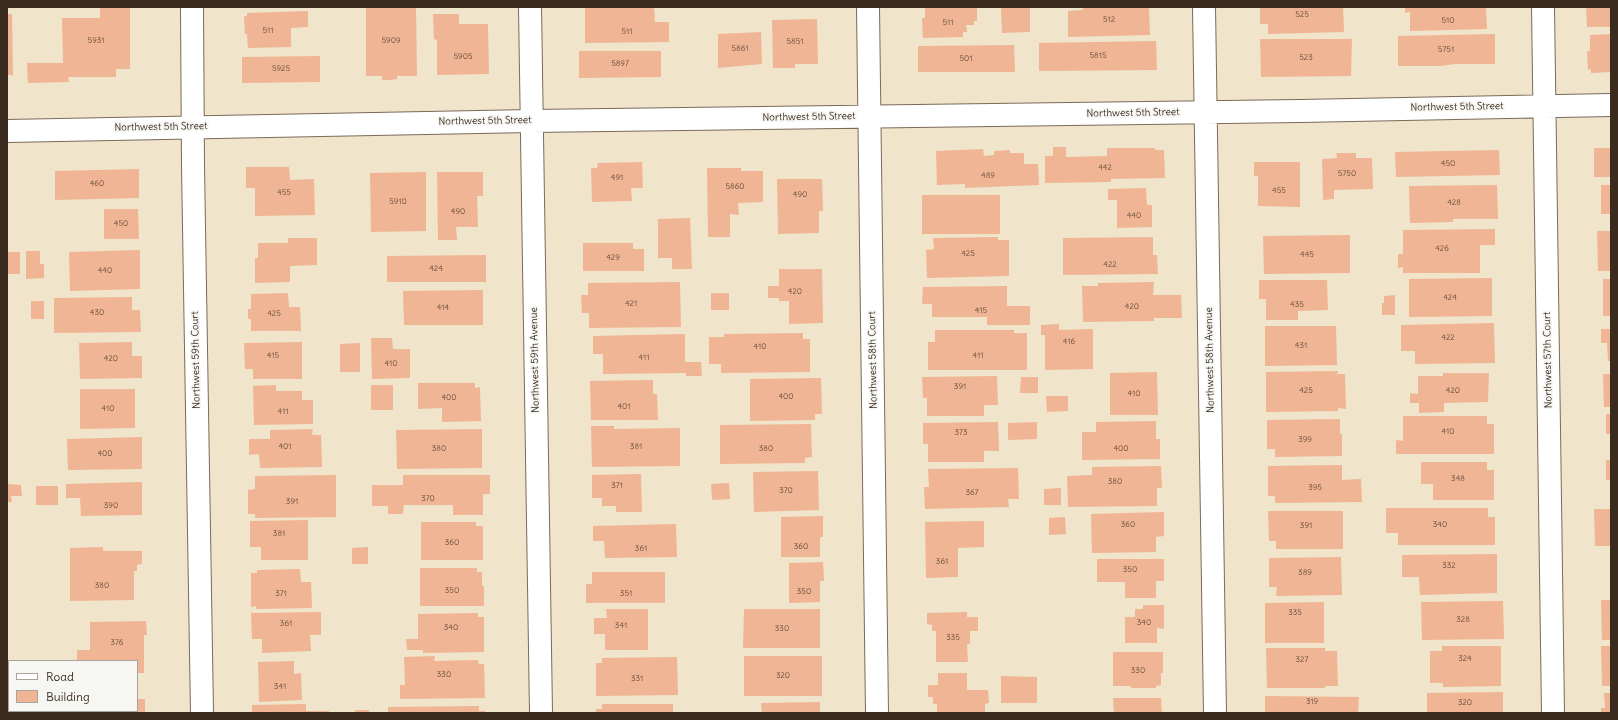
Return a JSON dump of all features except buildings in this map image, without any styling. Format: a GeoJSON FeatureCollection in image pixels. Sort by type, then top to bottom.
{"type":"FeatureCollection","features":[{"type":"Feature","properties":{"kind":"street","name":"Northwest 59th Court"},"geometry":{"type":"LineString","coordinates":[[192,7],[192,126],[202,713]]}},
{"type":"Feature","properties":{"kind":"street","name":"Northwest 59th Avenue"},"geometry":{"type":"LineString","coordinates":[[530,7],[541,713]]}},
{"type":"Feature","properties":{"kind":"street","name":"Northwest 58th Court"},"geometry":{"type":"LineString","coordinates":[[868,7],[877,713]]}},
{"type":"Feature","properties":{"kind":"street","name":"Northwest 58th Avenue"},"geometry":{"type":"LineString","coordinates":[[1204,7],[1215,713]]}},
{"type":"Feature","properties":{"kind":"street","name":"Northwest 57th Court"},"geometry":{"type":"LineString","coordinates":[[1543,7],[1553,713]]}},
{"type":"Feature","properties":{"kind":"street","name":"Northwest 5th Street"},"geometry":{"type":"LineString","coordinates":[[7,131],[192,126],[869,116],[1300,112],[1544,105],[1611,105]]}}]}
